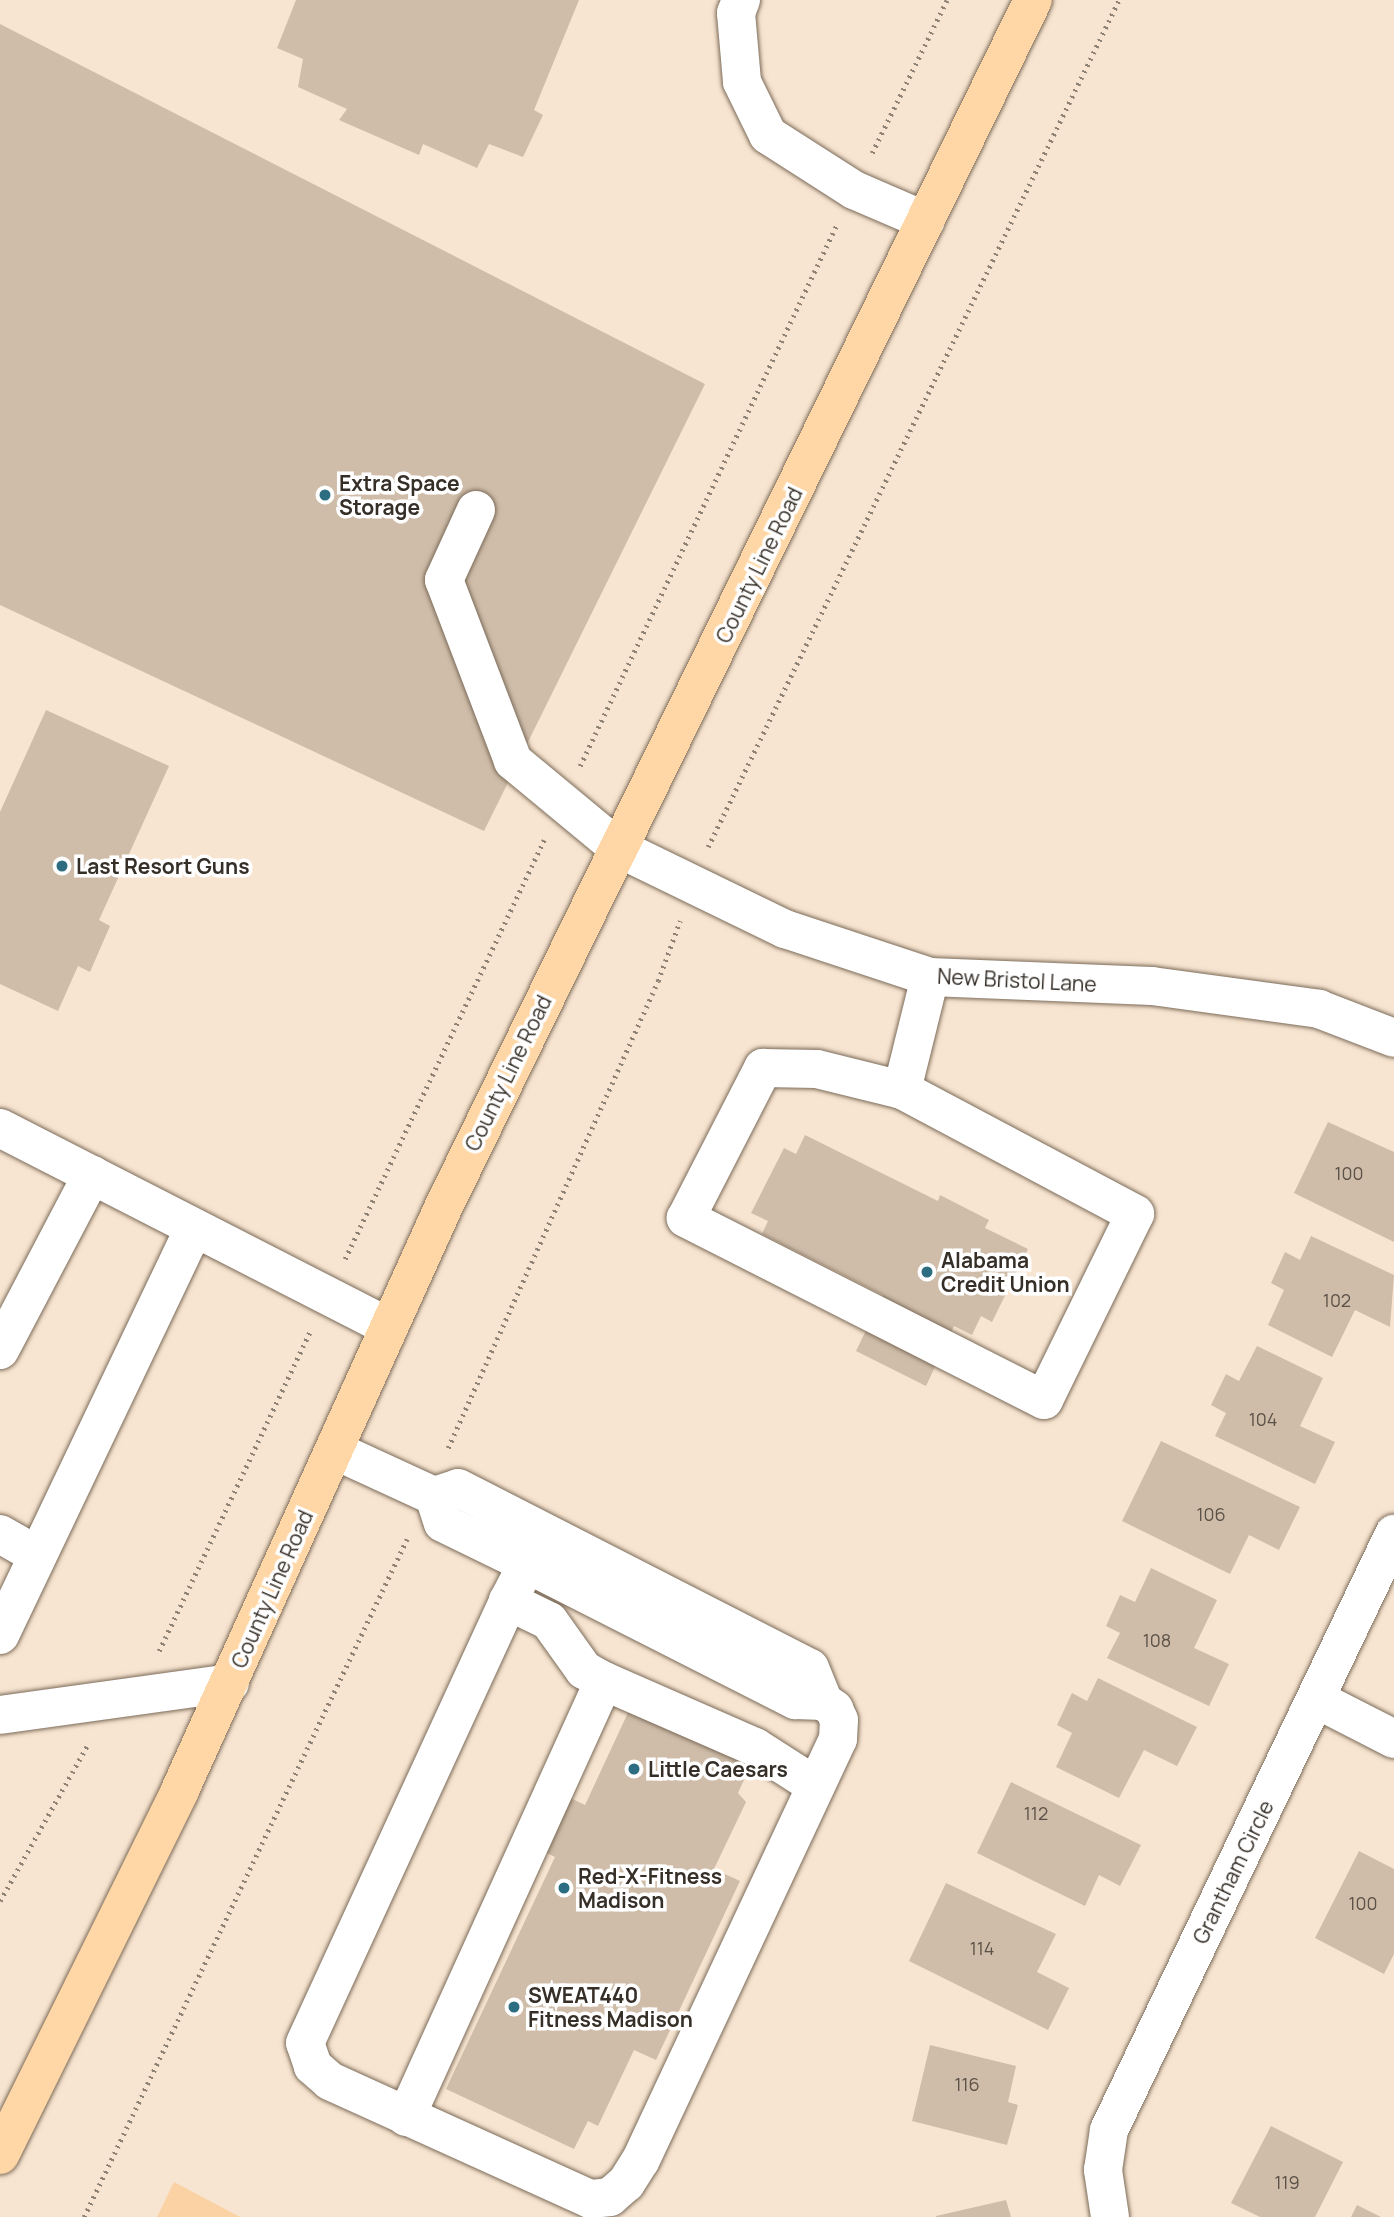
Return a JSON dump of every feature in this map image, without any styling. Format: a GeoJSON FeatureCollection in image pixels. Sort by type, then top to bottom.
{"type":"FeatureCollection","features":[{"type":"Feature","properties":{"kind":"main road","name":"County Line Road"},"geometry":{"type":"LineString","coordinates":[[0,2155],[229,1683],[389,1327],[618,848],[1033,0]]}},
{"type":"Feature","properties":{"kind":"street"},"geometry":{"type":"LineString","coordinates":[[741,0],[736,13],[742,82],[768,135],[854,190],[926,221]]}},
{"type":"Feature","properties":{"kind":"street","name":"New Bristol Lane"},"geometry":{"type":"LineString","coordinates":[[476,510],[444,580],[513,761],[618,848],[785,929],[930,977],[1152,986],[1319,1009],[1394,1038]]}},
{"type":"Feature","properties":{"kind":"street"},"geometry":{"type":"LineString","coordinates":[[902,1090],[930,977]]}},
{"type":"Feature","properties":{"kind":"street"},"geometry":{"type":"LineString","coordinates":[[764,1068],[817,1069],[902,1090],[1135,1214],[1044,1401],[686,1217],[764,1068]]}},
{"type":"Feature","properties":{"kind":"street"},"geometry":{"type":"LineString","coordinates":[[0,1128],[389,1327]]}},
{"type":"Feature","properties":{"kind":"street"},"geometry":{"type":"LineString","coordinates":[[0,1350],[92,1175]]}},
{"type":"Feature","properties":{"kind":"street"},"geometry":{"type":"LineString","coordinates":[[0,1634],[194,1228]]}},
{"type":"Feature","properties":{"kind":"street"},"geometry":{"type":"LineString","coordinates":[[334,1450],[431,1495],[458,1488],[535,1548],[795,1700],[823,1701],[834,1709],[839,1720],[838,1738],[640,2161],[626,2183],[610,2197],[590,2199],[560,2189],[330,2081],[313,2066],[305,2043],[508,1601],[535,1548]]}},
{"type":"Feature","properties":{"kind":"street","name":"Grantham Circle"},"geometry":{"type":"LineString","coordinates":[[1110,2217],[1103,2170],[1109,2130],[1394,1534]]}},
{"type":"Feature","properties":{"kind":"street"},"geometry":{"type":"LineString","coordinates":[[0,1535],[37,1555]]}},
{"type":"Feature","properties":{"kind":"street"},"geometry":{"type":"LineString","coordinates":[[508,1601],[549,1621],[584,1670],[755,1747],[816,1786]]}},
{"type":"Feature","properties":{"kind":"street"},"geometry":{"type":"LineString","coordinates":[[406,2117],[604,1681]]}},
{"type":"Feature","properties":{"kind":"street"},"geometry":{"type":"LineString","coordinates":[[0,1715],[229,1683]]}},
{"type":"Feature","properties":{"kind":"street"},"geometry":{"type":"LineString","coordinates":[[1316,1699],[1394,1738]]}},
{"type":"Feature","properties":{"kind":"path"},"geometry":{"type":"LineString","coordinates":[[0,1901],[93,1736],[158,1652],[947,0]]}},
{"type":"Feature","properties":{"kind":"path"},"geometry":{"type":"LineString","coordinates":[[84,2217],[431,1495],[658,981],[723,810],[1119,0]]}},
{"type":"Feature","properties":{"kind":"shaded area"},"geometry":{"type":"Polygon","coordinates":[[[174,2182],[240,2217],[157,2217],[174,2182]]]}},
{"type":"Feature","properties":{"kind":"building"},"geometry":{"type":"Polygon","coordinates":[[[296,0],[579,0],[534,110],[543,115],[523,157],[489,144],[477,168],[423,144],[419,155],[339,120],[347,109],[298,87],[303,59],[277,48],[296,0]]]}},
{"type":"Feature","properties":{"kind":"building","name":"Extra Space Storage"},"geometry":{"type":"Polygon","coordinates":[[[0,24],[705,384],[484,831],[0,605],[0,24]]]}},
{"type":"Feature","properties":{"kind":"building","name":"Last Resort Guns"},"geometry":{"type":"Polygon","coordinates":[[[46,710],[169,766],[99,920],[110,926],[90,972],[78,966],[58,1011],[0,984],[0,812],[46,710]]]}},
{"type":"Feature","properties":{"kind":"building"},"geometry":{"type":"Polygon","coordinates":[[[1328,1122],[1394,1152],[1394,1242],[1294,1193],[1328,1122]]]}},
{"type":"Feature","properties":{"kind":"building","name":"Alabama Credit Union"},"geometry":{"type":"Polygon","coordinates":[[[805,1135],[938,1201],[940,1195],[989,1220],[985,1228],[1028,1249],[992,1322],[981,1316],[972,1335],[954,1326],[926,1386],[856,1351],[883,1295],[762,1234],[768,1221],[751,1213],[784,1148],[796,1154],[805,1135]]]}},
{"type":"Feature","properties":{"kind":"building"},"geometry":{"type":"Polygon","coordinates":[[[1311,1236],[1394,1275],[1390,1327],[1355,1310],[1332,1357],[1268,1325],[1284,1290],[1271,1283],[1285,1252],[1300,1260],[1311,1236]]]}},
{"type":"Feature","properties":{"kind":"building"},"geometry":{"type":"Polygon","coordinates":[[[1257,1346],[1323,1378],[1300,1426],[1335,1442],[1315,1484],[1215,1436],[1226,1413],[1211,1405],[1226,1374],[1239,1381],[1257,1346]]]}},
{"type":"Feature","properties":{"kind":"building"},"geometry":{"type":"Polygon","coordinates":[[[1161,1441],[1300,1507],[1279,1550],[1249,1535],[1230,1574],[1122,1521],[1161,1441]]]}},
{"type":"Feature","properties":{"kind":"building"},"geometry":{"type":"Polygon","coordinates":[[[1151,1568],[1217,1600],[1194,1648],[1229,1664],[1209,1706],[1107,1658],[1120,1633],[1106,1626],[1120,1595],[1135,1602],[1151,1568]]]}},
{"type":"Feature","properties":{"kind":"building"},"geometry":{"type":"Polygon","coordinates":[[[1098,1678],[1197,1727],[1177,1766],[1144,1750],[1119,1798],[1056,1767],[1072,1733],[1057,1725],[1072,1693],[1087,1701],[1098,1678]]]}},
{"type":"Feature","properties":{"kind":"building"},"geometry":{"type":"Polygon","coordinates":[[[632,1704],[753,1760],[738,1793],[746,1802],[714,1869],[740,1881],[656,2060],[634,2050],[598,2126],[588,2121],[574,2149],[446,2089],[555,1857],[539,1849],[564,1795],[585,1805],[632,1704]]]}},
{"type":"Feature","properties":{"kind":"building"},"geometry":{"type":"Polygon","coordinates":[[[1011,1782],[1141,1845],[1120,1886],[1099,1875],[1085,1906],[977,1853],[1011,1782]]]}},
{"type":"Feature","properties":{"kind":"building"},"geometry":{"type":"Polygon","coordinates":[[[1359,1851],[1394,1869],[1394,1954],[1384,1974],[1315,1938],[1359,1851]]]}},
{"type":"Feature","properties":{"kind":"building"},"geometry":{"type":"Polygon","coordinates":[[[946,1883],[1056,1934],[1037,1972],[1069,1988],[1048,2030],[909,1961],[946,1883]]]}},
{"type":"Feature","properties":{"kind":"building"},"geometry":{"type":"Polygon","coordinates":[[[930,2045],[1016,2066],[1008,2102],[1018,2105],[1007,2145],[912,2121],[930,2045]]]}},
{"type":"Feature","properties":{"kind":"building"},"geometry":{"type":"Polygon","coordinates":[[[1271,2126],[1343,2162],[1315,2217],[1260,2217],[1231,2203],[1271,2126]]]}},
{"type":"Feature","properties":{"kind":"building"},"geometry":{"type":"Polygon","coordinates":[[[1006,2200],[1011,2217],[936,2217],[936,2216],[1006,2200]]]}},
{"type":"Feature","properties":{"kind":"building"},"geometry":{"type":"Polygon","coordinates":[[[1357,2205],[1381,2217],[1351,2217],[1357,2205]]]}},
{"type":"Feature","properties":{"kind":"place","name":"Extra Space Storage"},"geometry":{"type":"Point","coordinates":[325,495]}},
{"type":"Feature","properties":{"kind":"place","name":"Last Resort Guns"},"geometry":{"type":"Point","coordinates":[62,866]}},
{"type":"Feature","properties":{"kind":"place","name":"Alabama Credit Union"},"geometry":{"type":"Point","coordinates":[927,1272]}},
{"type":"Feature","properties":{"kind":"place","name":"Little Caesars"},"geometry":{"type":"Point","coordinates":[634,1769]}},
{"type":"Feature","properties":{"kind":"place","name":"Red-X-Fitness Madison"},"geometry":{"type":"Point","coordinates":[564,1888]}},
{"type":"Feature","properties":{"kind":"place","name":"SWEAT440 Fitness Madison"},"geometry":{"type":"Point","coordinates":[514,2007]}}]}
